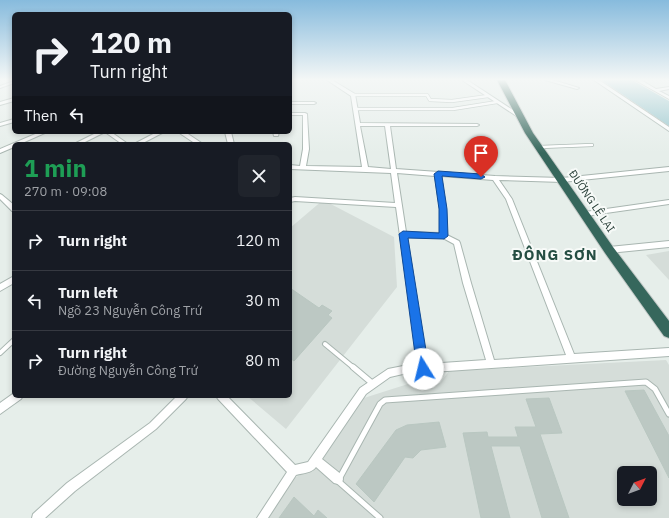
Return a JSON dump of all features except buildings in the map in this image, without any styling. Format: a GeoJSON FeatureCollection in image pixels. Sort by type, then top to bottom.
{"type":"FeatureCollection","features":[{"type":"Feature","properties":{"kind":"highway","name":"ĐƯỜNG LÊ LAI"},"geometry":{"type":"LineString","coordinates":[[514,104],[538,147],[609,250],[669,332]]}},
{"type":"Feature","properties":{"kind":"street"},"geometry":{"type":"LineString","coordinates":[[355,104],[365,169]]}},
{"type":"Feature","properties":{"kind":"street"},"geometry":{"type":"LineString","coordinates":[[501,104],[520,116]]}},
{"type":"Feature","properties":{"kind":"street"},"geometry":{"type":"LineString","coordinates":[[632,104],[669,129]]}},
{"type":"Feature","properties":{"kind":"street"},"geometry":{"type":"LineString","coordinates":[[292,114],[305,114],[306,148],[303,168]]}},
{"type":"Feature","properties":{"kind":"street"},"geometry":{"type":"LineString","coordinates":[[0,125],[12,121]]}},
{"type":"Feature","properties":{"kind":"street"},"geometry":{"type":"LineString","coordinates":[[358,124],[476,125]]}},
{"type":"Feature","properties":{"kind":"street"},"geometry":{"type":"LineString","coordinates":[[387,124],[423,369]]}},
{"type":"Feature","properties":{"kind":"street"},"geometry":{"type":"LineString","coordinates":[[23,142],[40,134]]}},
{"type":"Feature","properties":{"kind":"street"},"geometry":{"type":"LineString","coordinates":[[81,142],[98,134]]}},
{"type":"Feature","properties":{"kind":"street"},"geometry":{"type":"LineString","coordinates":[[111,134],[122,142]]}},
{"type":"Feature","properties":{"kind":"street"},"geometry":{"type":"LineString","coordinates":[[141,142],[157,134]]}},
{"type":"Feature","properties":{"kind":"street"},"geometry":{"type":"LineString","coordinates":[[184,134],[197,142]]}},
{"type":"Feature","properties":{"kind":"street"},"geometry":{"type":"LineString","coordinates":[[0,151],[12,147]]}},
{"type":"Feature","properties":{"kind":"street"},"geometry":{"type":"LineString","coordinates":[[292,167],[365,169],[496,178],[562,180],[669,169]]}},
{"type":"Feature","properties":{"kind":"street"},"geometry":{"type":"LineString","coordinates":[[438,174],[443,209],[444,236]]}},
{"type":"Feature","properties":{"kind":"street"},"geometry":{"type":"LineString","coordinates":[[496,178],[509,199],[572,359]]}},
{"type":"Feature","properties":{"kind":"street"},"geometry":{"type":"LineString","coordinates":[[0,196],[12,207]]}},
{"type":"Feature","properties":{"kind":"street"},"geometry":{"type":"LineString","coordinates":[[292,200],[399,205]]}},
{"type":"Feature","properties":{"kind":"street"},"geometry":{"type":"LineString","coordinates":[[585,214],[669,202]]}},
{"type":"Feature","properties":{"kind":"street"},"geometry":{"type":"LineString","coordinates":[[403,234],[444,236],[457,243],[466,283],[491,364]]}},
{"type":"Feature","properties":{"kind":"street"},"geometry":{"type":"LineString","coordinates":[[609,250],[669,244]]}},
{"type":"Feature","properties":{"kind":"street"},"geometry":{"type":"LineString","coordinates":[[0,288],[12,280]]}},
{"type":"Feature","properties":{"kind":"street"},"geometry":{"type":"LineString","coordinates":[[262,518],[293,471],[311,466],[363,391],[372,383],[388,373],[423,369],[669,352]]}},
{"type":"Feature","properties":{"kind":"street"},"geometry":{"type":"LineString","coordinates":[[0,409],[15,398]]}},
{"type":"Feature","properties":{"kind":"street"},"geometry":{"type":"LineString","coordinates":[[37,518],[71,487],[153,426],[181,398]]}},
{"type":"Feature","properties":{"kind":"street"},"geometry":{"type":"LineString","coordinates":[[223,398],[293,471]]}},
{"type":"Feature","properties":{"kind":"street"},"geometry":{"type":"LineString","coordinates":[[315,460],[338,479]]}},
{"type":"Feature","properties":{"kind":"lane"},"geometry":{"type":"LineString","coordinates":[[356,109],[453,109],[483,104]]}},
{"type":"Feature","properties":{"kind":"lane"},"geometry":{"type":"LineString","coordinates":[[538,147],[592,145]]}},
{"type":"Feature","properties":{"kind":"lane"},"geometry":{"type":"LineString","coordinates":[[0,353],[12,342]]}},
{"type":"Feature","properties":{"kind":"lane"},"geometry":{"type":"LineString","coordinates":[[325,344],[372,383]]}},
{"type":"Feature","properties":{"kind":"lane"},"geometry":{"type":"LineString","coordinates":[[380,518],[341,485],[338,479],[380,404],[385,400],[646,382],[655,389],[669,414]]}},
{"type":"Feature","properties":{"kind":"shaded area"},"geometry":{"type":"Polygon","coordinates":[[[323,200],[394,237],[397,287],[286,429],[249,398],[292,398],[292,226],[323,200]]]}},
{"type":"Feature","properties":{"kind":"shaded area"},"geometry":{"type":"Polygon","coordinates":[[[669,251],[669,280],[646,255],[669,251]]]}},
{"type":"Feature","properties":{"kind":"shaded area"},"geometry":{"type":"Polygon","coordinates":[[[666,360],[669,365],[669,518],[267,518],[294,478],[317,467],[364,398],[408,384],[440,383],[449,371],[666,360]]]}},
{"type":"Feature","properties":{"kind":"water"},"geometry":{"type":"Polygon","coordinates":[[[637,104],[669,104],[669,126],[637,104]]]}},
{"type":"Feature","properties":{"kind":"district","name":"ĐÔNG SƠN"},"geometry":{"type":"Point","coordinates":[555,255]}},
{"type":"Feature","properties":{"kind":"route"},"geometry":{"type":"LineString","coordinates":[[423,369],[403,234],[444,236],[443,209],[438,174],[481,177]]}}]}
